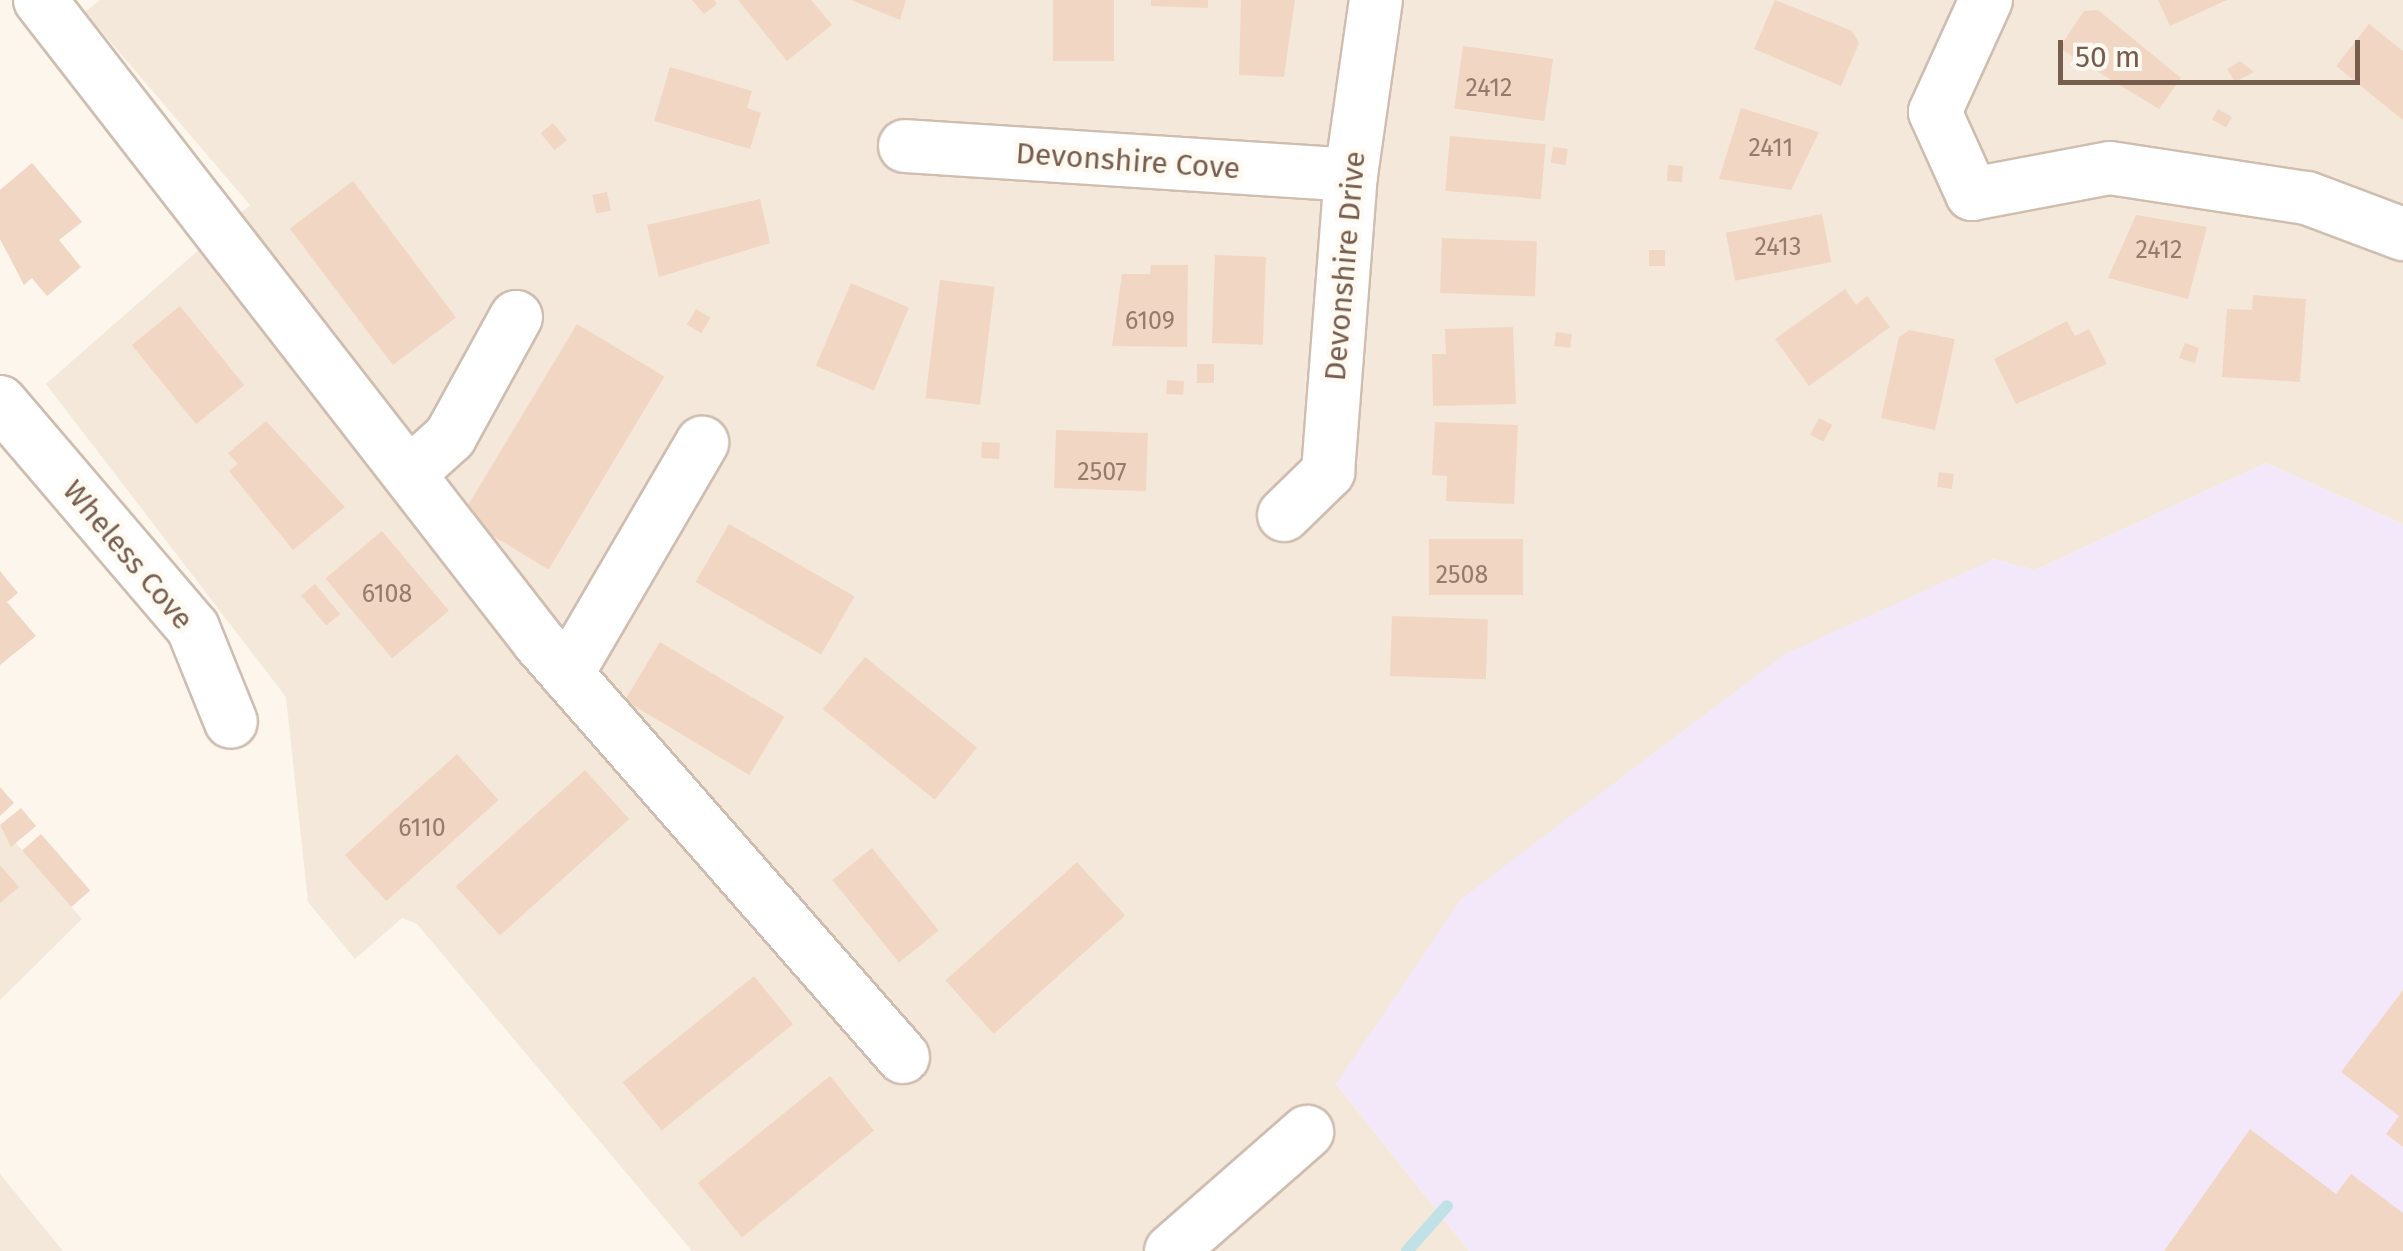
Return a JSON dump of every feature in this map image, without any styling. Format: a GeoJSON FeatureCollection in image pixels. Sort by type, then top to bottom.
{"type":"FeatureCollection","features":[{"type":"Feature","properties":{"kind":"street"},"geometry":{"type":"LineString","coordinates":[[40,0],[568,674],[903,1057]]}},
{"type":"Feature","properties":{"kind":"street","name":"Devonshire Drive"},"geometry":{"type":"LineString","coordinates":[[1284,515],[1328,472],[1351,175],[1376,0]]}},
{"type":"Feature","properties":{"kind":"street"},"geometry":{"type":"LineString","coordinates":[[1986,0],[1935,112],[1972,194],[2110,168],[2307,198],[2403,234]]}},
{"type":"Feature","properties":{"kind":"street","name":"Devonshire Cove"},"geometry":{"type":"LineString","coordinates":[[906,146],[1351,175]]}},
{"type":"Feature","properties":{"kind":"street"},"geometry":{"type":"LineString","coordinates":[[410,473],[450,437],[516,316]]}},
{"type":"Feature","properties":{"kind":"street","name":"Wheless Cove"},"geometry":{"type":"LineString","coordinates":[[0,402],[193,628],[231,722]]}},
{"type":"Feature","properties":{"kind":"street"},"geometry":{"type":"LineString","coordinates":[[568,674],[702,443]]}},
{"type":"Feature","properties":{"kind":"street"},"geometry":{"type":"LineString","coordinates":[[1171,1251],[1307,1132]]}},
{"type":"Feature","properties":{"kind":"shaded area"},"geometry":{"type":"Polygon","coordinates":[[[100,0],[2403,0],[2403,524],[2266,463],[2035,570],[1993,559],[1336,1084],[1469,1251],[692,1251],[417,924],[402,918],[355,959],[308,902],[286,697],[46,384],[250,205],[85,12],[100,0]]]}},
{"type":"Feature","properties":{"kind":"shaded area"},"geometry":{"type":"Polygon","coordinates":[[[2266,463],[2403,524],[2403,1251],[1469,1251],[1336,1084],[1461,899],[1785,654],[1994,559],[2035,570],[2266,463]]]}},
{"type":"Feature","properties":{"kind":"shaded area"},"geometry":{"type":"Polygon","coordinates":[[[0,825],[82,919],[0,1000],[0,825]]]}},
{"type":"Feature","properties":{"kind":"shaded area"},"geometry":{"type":"Polygon","coordinates":[[[0,1174],[63,1251],[0,1251],[0,1174]]]}},
{"type":"Feature","properties":{"kind":"building"},"geometry":{"type":"Polygon","coordinates":[[[692,0],[714,0],[717,4],[704,14],[692,0]]]}},
{"type":"Feature","properties":{"kind":"building"},"geometry":{"type":"Polygon","coordinates":[[[738,0],[811,0],[832,25],[787,61],[738,0]]]}},
{"type":"Feature","properties":{"kind":"building"},"geometry":{"type":"Polygon","coordinates":[[[851,0],[906,0],[900,20],[851,0]]]}},
{"type":"Feature","properties":{"kind":"building"},"geometry":{"type":"Polygon","coordinates":[[[1053,0],[1114,0],[1114,61],[1053,61],[1053,0]]]}},
{"type":"Feature","properties":{"kind":"building"},"geometry":{"type":"Polygon","coordinates":[[[1151,0],[1208,0],[1208,8],[1151,6],[1151,0]]]}},
{"type":"Feature","properties":{"kind":"building"},"geometry":{"type":"Polygon","coordinates":[[[1241,0],[1295,0],[1284,77],[1239,75],[1241,0]]]}},
{"type":"Feature","properties":{"kind":"building"},"geometry":{"type":"Polygon","coordinates":[[[1775,0],[1852,31],[1859,43],[1841,86],[1754,49],[1775,0]]]}},
{"type":"Feature","properties":{"kind":"building"},"geometry":{"type":"Polygon","coordinates":[[[2158,0],[2227,0],[2170,26],[2158,0]]]}},
{"type":"Feature","properties":{"kind":"building"},"geometry":{"type":"Polygon","coordinates":[[[2098,10],[2181,78],[2159,109],[2059,48],[2084,11],[2098,10]]]}},
{"type":"Feature","properties":{"kind":"building"},"geometry":{"type":"Polygon","coordinates":[[[2369,24],[2403,51],[2403,120],[2336,66],[2369,24]]]}},
{"type":"Feature","properties":{"kind":"building"},"geometry":{"type":"Polygon","coordinates":[[[1463,46],[1553,59],[1544,121],[1454,108],[1463,46]]]}},
{"type":"Feature","properties":{"kind":"building"},"geometry":{"type":"Polygon","coordinates":[[[2240,61],[2254,72],[2235,82],[2227,69],[2240,61]]]}},
{"type":"Feature","properties":{"kind":"building"},"geometry":{"type":"Polygon","coordinates":[[[670,67],[752,91],[747,108],[761,113],[750,149],[654,121],[670,67]]]}},
{"type":"Feature","properties":{"kind":"building"},"geometry":{"type":"Polygon","coordinates":[[[1741,108],[1819,132],[1791,190],[1719,179],[1741,108]]]}},
{"type":"Feature","properties":{"kind":"building"},"geometry":{"type":"Polygon","coordinates":[[[2218,109],[2232,117],[2226,127],[2212,119],[2218,109]]]}},
{"type":"Feature","properties":{"kind":"building"},"geometry":{"type":"Polygon","coordinates":[[[553,123],[567,140],[554,150],[541,133],[553,123]]]}},
{"type":"Feature","properties":{"kind":"building"},"geometry":{"type":"Polygon","coordinates":[[[1450,136],[1546,144],[1541,199],[1445,191],[1450,136]]]}},
{"type":"Feature","properties":{"kind":"building"},"geometry":{"type":"Polygon","coordinates":[[[1553,147],[1568,149],[1566,165],[1551,163],[1553,147]]]}},
{"type":"Feature","properties":{"kind":"building"},"geometry":{"type":"Polygon","coordinates":[[[32,163],[82,222],[59,240],[81,267],[47,296],[32,278],[24,285],[0,239],[0,190],[32,163]]]}},
{"type":"Feature","properties":{"kind":"building"},"geometry":{"type":"Polygon","coordinates":[[[1668,165],[1683,166],[1682,182],[1667,181],[1668,165]]]}},
{"type":"Feature","properties":{"kind":"building"},"geometry":{"type":"Polygon","coordinates":[[[353,181],[456,318],[393,365],[290,229],[353,181]]]}},
{"type":"Feature","properties":{"kind":"building"},"geometry":{"type":"Polygon","coordinates":[[[607,192],[611,211],[596,214],[592,195],[607,192]]]}},
{"type":"Feature","properties":{"kind":"building"},"geometry":{"type":"Polygon","coordinates":[[[760,199],[770,243],[659,277],[647,225],[760,199]]]}},
{"type":"Feature","properties":{"kind":"building"},"geometry":{"type":"Polygon","coordinates":[[[1822,214],[1831,262],[1735,281],[1726,233],[1822,214]]]}},
{"type":"Feature","properties":{"kind":"building"},"geometry":{"type":"Polygon","coordinates":[[[2136,215],[2207,227],[2188,299],[2108,278],[2136,215]]]}},
{"type":"Feature","properties":{"kind":"building"},"geometry":{"type":"Polygon","coordinates":[[[1442,238],[1537,241],[1535,296],[1440,293],[1442,238]]]}},
{"type":"Feature","properties":{"kind":"building"},"geometry":{"type":"Polygon","coordinates":[[[1649,250],[1665,250],[1665,266],[1649,266],[1649,250]]]}},
{"type":"Feature","properties":{"kind":"building"},"geometry":{"type":"Polygon","coordinates":[[[1215,255],[1266,257],[1263,345],[1212,343],[1215,255]]]}},
{"type":"Feature","properties":{"kind":"building"},"geometry":{"type":"Polygon","coordinates":[[[1151,265],[1188,265],[1187,347],[1112,346],[1122,274],[1150,274],[1151,265]]]}},
{"type":"Feature","properties":{"kind":"building"},"geometry":{"type":"Polygon","coordinates":[[[940,280],[995,287],[980,405],[925,398],[940,280]]]}},
{"type":"Feature","properties":{"kind":"building"},"geometry":{"type":"Polygon","coordinates":[[[851,283],[909,308],[874,390],[816,366],[851,283]]]}},
{"type":"Feature","properties":{"kind":"building"},"geometry":{"type":"Polygon","coordinates":[[[1845,289],[1856,305],[1867,296],[1890,327],[1809,386],[1775,339],[1845,289]]]}},
{"type":"Feature","properties":{"kind":"building"},"geometry":{"type":"Polygon","coordinates":[[[2253,295],[2306,299],[2300,382],[2222,377],[2227,309],[2252,310],[2253,295]]]}},
{"type":"Feature","properties":{"kind":"building"},"geometry":{"type":"Polygon","coordinates":[[[180,306],[244,385],[196,424],[132,345],[180,306]]]}},
{"type":"Feature","properties":{"kind":"building"},"geometry":{"type":"Polygon","coordinates":[[[696,309],[711,318],[701,333],[687,324],[696,309]]]}},
{"type":"Feature","properties":{"kind":"building"},"geometry":{"type":"Polygon","coordinates":[[[2067,321],[2075,336],[2089,329],[2107,364],[2016,404],[1994,359],[2067,321]]]}},
{"type":"Feature","properties":{"kind":"building"},"geometry":{"type":"Polygon","coordinates":[[[577,324],[664,377],[549,569],[461,517],[577,324]]]}},
{"type":"Feature","properties":{"kind":"building"},"geometry":{"type":"Polygon","coordinates":[[[1513,327],[1516,404],[1433,406],[1432,354],[1446,354],[1445,329],[1513,327]]]}},
{"type":"Feature","properties":{"kind":"building"},"geometry":{"type":"Polygon","coordinates":[[[1909,330],[1955,339],[1935,430],[1881,418],[1899,337],[1909,330]]]}},
{"type":"Feature","properties":{"kind":"building"},"geometry":{"type":"Polygon","coordinates":[[[1556,332],[1572,334],[1570,348],[1554,346],[1556,332]]]}},
{"type":"Feature","properties":{"kind":"building"},"geometry":{"type":"Polygon","coordinates":[[[2185,343],[2199,348],[2195,363],[2179,358],[2185,343]]]}},
{"type":"Feature","properties":{"kind":"building"},"geometry":{"type":"Polygon","coordinates":[[[1197,364],[1214,364],[1214,383],[1197,383],[1197,364]]]}},
{"type":"Feature","properties":{"kind":"building"},"geometry":{"type":"Polygon","coordinates":[[[1167,380],[1184,381],[1183,395],[1166,394],[1167,380]]]}},
{"type":"Feature","properties":{"kind":"building"},"geometry":{"type":"Polygon","coordinates":[[[1819,418],[1832,425],[1823,442],[1810,435],[1819,418]]]}},
{"type":"Feature","properties":{"kind":"building"},"geometry":{"type":"Polygon","coordinates":[[[266,421],[345,507],[293,550],[229,471],[238,464],[228,453],[266,421]]]}},
{"type":"Feature","properties":{"kind":"building"},"geometry":{"type":"Polygon","coordinates":[[[1435,422],[1518,425],[1514,504],[1446,501],[1447,476],[1432,475],[1435,422]]]}},
{"type":"Feature","properties":{"kind":"building"},"geometry":{"type":"Polygon","coordinates":[[[1056,430],[1148,433],[1146,491],[1054,488],[1056,430]]]}},
{"type":"Feature","properties":{"kind":"building"},"geometry":{"type":"Polygon","coordinates":[[[982,442],[1000,443],[999,459],[981,458],[982,442]]]}},
{"type":"Feature","properties":{"kind":"building"},"geometry":{"type":"Polygon","coordinates":[[[1939,472],[1954,474],[1952,489],[1937,487],[1939,472]]]}},
{"type":"Feature","properties":{"kind":"building"},"geometry":{"type":"Polygon","coordinates":[[[729,524],[855,596],[821,655],[696,582],[729,524]]]}},
{"type":"Feature","properties":{"kind":"building"},"geometry":{"type":"Polygon","coordinates":[[[382,531],[449,611],[392,658],[325,579],[382,531]]]}},
{"type":"Feature","properties":{"kind":"building"},"geometry":{"type":"Polygon","coordinates":[[[1429,539],[1523,539],[1523,595],[1429,595],[1429,539]]]}},
{"type":"Feature","properties":{"kind":"building"},"geometry":{"type":"Polygon","coordinates":[[[0,571],[18,593],[7,602],[36,636],[0,665],[0,571]]]}},
{"type":"Feature","properties":{"kind":"building"},"geometry":{"type":"Polygon","coordinates":[[[315,584],[340,614],[326,625],[301,596],[315,584]]]}},
{"type":"Feature","properties":{"kind":"building"},"geometry":{"type":"Polygon","coordinates":[[[1392,616],[1488,619],[1486,679],[1390,676],[1392,616]]]}},
{"type":"Feature","properties":{"kind":"building"},"geometry":{"type":"Polygon","coordinates":[[[660,642],[784,717],[749,775],[625,700],[660,642]]]}},
{"type":"Feature","properties":{"kind":"building"},"geometry":{"type":"Polygon","coordinates":[[[865,657],[977,748],[935,800],[823,709],[865,657]]]}},
{"type":"Feature","properties":{"kind":"building"},"geometry":{"type":"Polygon","coordinates":[[[457,754],[498,800],[386,901],[345,855],[457,754]]]}},
{"type":"Feature","properties":{"kind":"building"},"geometry":{"type":"Polygon","coordinates":[[[585,770],[629,819],[500,935],[456,886],[585,770]]]}},
{"type":"Feature","properties":{"kind":"building"},"geometry":{"type":"Polygon","coordinates":[[[0,787],[14,803],[0,816],[0,787]]]}},
{"type":"Feature","properties":{"kind":"building"},"geometry":{"type":"Polygon","coordinates":[[[21,808],[36,826],[11,847],[0,825],[21,808]]]}},
{"type":"Feature","properties":{"kind":"building"},"geometry":{"type":"Polygon","coordinates":[[[41,834],[90,891],[71,907],[22,850],[41,834]]]}},
{"type":"Feature","properties":{"kind":"building"},"geometry":{"type":"Polygon","coordinates":[[[872,848],[939,930],[899,962],[832,880],[872,848]]]}},
{"type":"Feature","properties":{"kind":"building"},"geometry":{"type":"Polygon","coordinates":[[[1077,862],[1125,916],[994,1034],[945,980],[1077,862]]]}},
{"type":"Feature","properties":{"kind":"building"},"geometry":{"type":"Polygon","coordinates":[[[0,865],[19,887],[0,903],[0,865]]]}},
{"type":"Feature","properties":{"kind":"building"},"geometry":{"type":"Polygon","coordinates":[[[754,976],[793,1024],[662,1131],[623,1082],[754,976]]]}},
{"type":"Feature","properties":{"kind":"building"},"geometry":{"type":"Polygon","coordinates":[[[2403,990],[2403,1147],[2386,1134],[2399,1116],[2341,1072],[2403,990]]]}},
{"type":"Feature","properties":{"kind":"building"},"geometry":{"type":"Polygon","coordinates":[[[830,1076],[874,1130],[742,1237],[698,1183],[830,1076]]]}},
{"type":"Feature","properties":{"kind":"building"},"geometry":{"type":"Polygon","coordinates":[[[2250,1129],[2336,1194],[2351,1174],[2403,1213],[2403,1251],[2164,1251],[2250,1129]]]}},
{"type":"Feature","properties":{"kind":"waterway"},"geometry":{"type":"LineString","coordinates":[[1407,1251],[1447,1206]]}}]}
